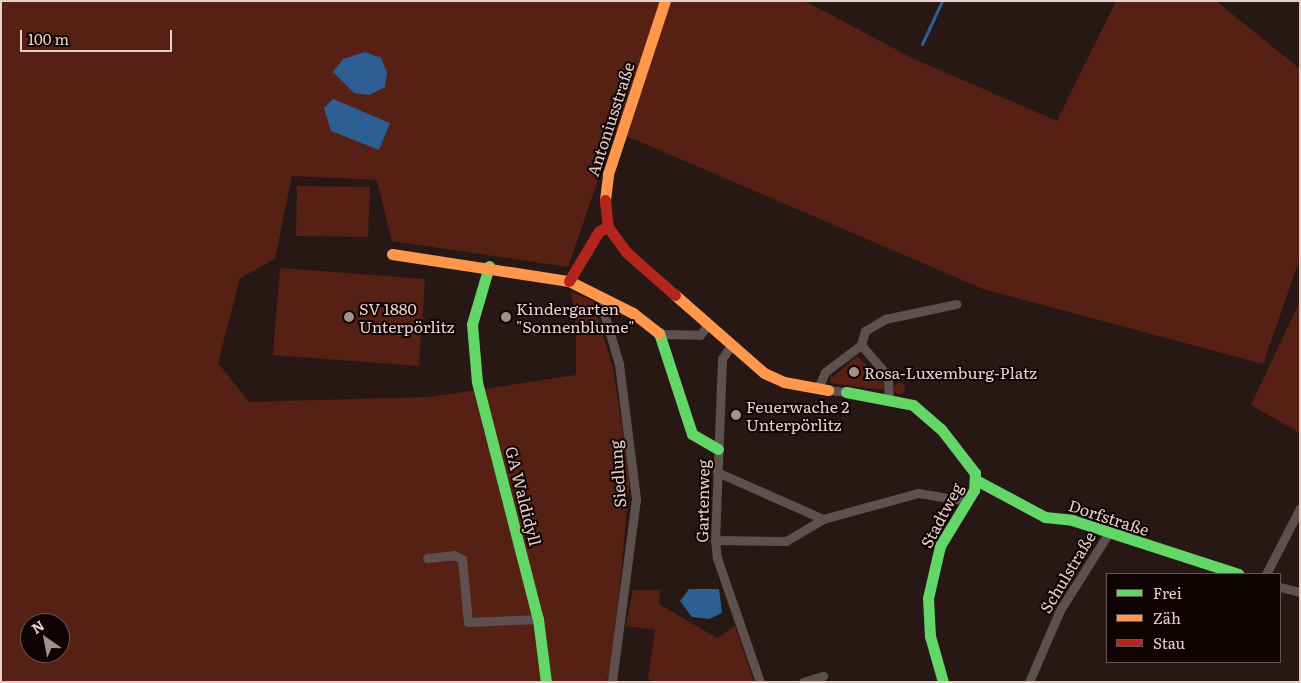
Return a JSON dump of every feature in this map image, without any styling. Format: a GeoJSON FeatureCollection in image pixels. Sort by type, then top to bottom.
{"type":"FeatureCollection","features":[{"type":"Feature","properties":{"kind":"street","name":"Antoniusstraße"},"geometry":{"type":"LineString","coordinates":[[665,1],[608,174],[604,205],[608,226],[626,252],[730,347]]}},
{"type":"Feature","properties":{"kind":"street"},"geometry":{"type":"LineString","coordinates":[[569,281],[599,231],[608,226]]}},
{"type":"Feature","properties":{"kind":"street"},"geometry":{"type":"LineString","coordinates":[[392,254],[489,266],[569,281],[599,296],[662,334],[700,335],[707,326]]}},
{"type":"Feature","properties":{"kind":"street","name":"GA Waldidyll"},"geometry":{"type":"LineString","coordinates":[[489,266],[472,324],[476,382],[538,619],[546,682]]}},
{"type":"Feature","properties":{"kind":"street","name":"Siedlung"},"geometry":{"type":"LineString","coordinates":[[599,296],[619,364],[636,499],[612,682]]}},
{"type":"Feature","properties":{"kind":"street"},"geometry":{"type":"LineString","coordinates":[[823,389],[825,372],[861,345],[864,331],[885,319],[956,304]]}},
{"type":"Feature","properties":{"kind":"street"},"geometry":{"type":"LineString","coordinates":[[662,334],[663,354],[692,434],[718,449]]}},
{"type":"Feature","properties":{"kind":"street"},"geometry":{"type":"LineString","coordinates":[[861,345],[888,376],[889,399]]}},
{"type":"Feature","properties":{"kind":"street"},"geometry":{"type":"LineString","coordinates":[[730,347],[774,378],[823,389],[889,399],[927,414],[971,466],[976,480]]}},
{"type":"Feature","properties":{"kind":"street","name":"Gartenweg"},"geometry":{"type":"LineString","coordinates":[[730,347],[722,360],[715,540],[717,558],[760,682]]}},
{"type":"Feature","properties":{"kind":"street"},"geometry":{"type":"LineString","coordinates":[[717,472],[823,519]]}},
{"type":"Feature","properties":{"kind":"street","name":"Stadtweg"},"geometry":{"type":"LineString","coordinates":[[943,682],[930,636],[928,598],[940,546],[968,501],[976,480]]}},
{"type":"Feature","properties":{"kind":"street","name":"Dorfstraße"},"geometry":{"type":"LineString","coordinates":[[976,480],[987,482],[1018,505],[1045,517],[1072,520],[1108,534],[1235,573]]}},
{"type":"Feature","properties":{"kind":"street"},"geometry":{"type":"LineString","coordinates":[[715,540],[786,541],[823,519],[918,494],[968,501]]}},
{"type":"Feature","properties":{"kind":"street"},"geometry":{"type":"LineString","coordinates":[[1267,573],[1300,508]]}},
{"type":"Feature","properties":{"kind":"street","name":"Schulstraße"},"geometry":{"type":"LineString","coordinates":[[1029,682],[1060,610],[1108,534]]}},
{"type":"Feature","properties":{"kind":"street"},"geometry":{"type":"LineString","coordinates":[[427,558],[454,555],[462,559],[468,622],[538,619]]}},
{"type":"Feature","properties":{"kind":"street"},"geometry":{"type":"LineString","coordinates":[[1281,587],[1300,592]]}},
{"type":"Feature","properties":{"kind":"street"},"geometry":{"type":"LineString","coordinates":[[802,682],[823,676]]}},
{"type":"Feature","properties":{"kind":"shaded area"},"geometry":{"type":"Polygon","coordinates":[[[1,1],[805,1],[914,59],[1057,121],[1116,1],[1216,1],[1300,69],[1300,258],[1263,364],[983,289],[615,131],[568,267],[392,241],[377,180],[292,176],[275,259],[240,278],[218,363],[249,402],[429,397],[576,375],[576,318],[571,292],[593,301],[613,368],[630,478],[612,667],[606,682],[1,682],[1,1]]]}},
{"type":"Feature","properties":{"kind":"shaded area"},"geometry":{"type":"Polygon","coordinates":[[[297,186],[370,187],[368,237],[296,236],[297,186]]]}},
{"type":"Feature","properties":{"kind":"shaded area","name":"SV 1880 Unterpörlitz"},"geometry":{"type":"Polygon","coordinates":[[[280,268],[425,279],[419,366],[273,355],[280,268]]]}},
{"type":"Feature","properties":{"kind":"shaded area"},"geometry":{"type":"Polygon","coordinates":[[[1300,301],[1300,433],[1251,405],[1300,301]]]}},
{"type":"Feature","properties":{"kind":"shaded area"},"geometry":{"type":"Polygon","coordinates":[[[857,356],[885,382],[884,390],[830,383],[831,370],[832,378],[857,356]]]}},
{"type":"Feature","properties":{"kind":"shaded area"},"geometry":{"type":"Polygon","coordinates":[[[899,382],[905,388],[899,394],[893,388],[899,382]]]}},
{"type":"Feature","properties":{"kind":"shaded area"},"geometry":{"type":"Polygon","coordinates":[[[633,590],[660,590],[659,604],[717,638],[735,626],[754,682],[652,682],[648,678],[655,630],[626,626],[633,590]]]}},
{"type":"Feature","properties":{"kind":"water"},"geometry":{"type":"Polygon","coordinates":[[[365,52],[381,58],[387,73],[385,87],[369,95],[354,93],[333,72],[343,59],[365,52]]]}},
{"type":"Feature","properties":{"kind":"water"},"geometry":{"type":"Polygon","coordinates":[[[333,99],[390,123],[379,150],[331,131],[324,108],[333,99]]]}},
{"type":"Feature","properties":{"kind":"water"},"geometry":{"type":"Polygon","coordinates":[[[689,589],[719,589],[722,613],[709,619],[692,617],[680,601],[689,589]]]}},
{"type":"Feature","properties":{"kind":"waterway"},"geometry":{"type":"LineString","coordinates":[[922,44],[942,1]]}},
{"type":"Feature","properties":{"kind":"traffic: fast"},"geometry":{"type":"LineString","coordinates":[[489,266],[472,324],[477,382],[538,619],[546,682]]}},
{"type":"Feature","properties":{"kind":"traffic: fast"},"geometry":{"type":"LineString","coordinates":[[659,333],[692,434],[718,449]]}},
{"type":"Feature","properties":{"kind":"traffic: fast"},"geometry":{"type":"LineString","coordinates":[[846,392],[913,405],[941,429],[975,473],[974,490],[940,546],[928,598],[930,636],[943,682]]}},
{"type":"Feature","properties":{"kind":"traffic: fast"},"geometry":{"type":"LineString","coordinates":[[976,480],[1045,517],[1072,520],[1235,573]]}},
{"type":"Feature","properties":{"kind":"traffic: slow"},"geometry":{"type":"LineString","coordinates":[[605,200],[608,174],[665,1]]}},
{"type":"Feature","properties":{"kind":"traffic: slow"},"geometry":{"type":"LineString","coordinates":[[392,254],[569,281],[633,313],[659,333]]}},
{"type":"Feature","properties":{"kind":"traffic: slow"},"geometry":{"type":"LineString","coordinates":[[675,295],[764,373],[784,382],[828,390]]}},
{"type":"Feature","properties":{"kind":"traffic: jam"},"geometry":{"type":"LineString","coordinates":[[605,200],[608,227],[626,252],[675,295]]}},
{"type":"Feature","properties":{"kind":"traffic: jam"},"geometry":{"type":"LineString","coordinates":[[569,281],[599,231],[608,227]]}},
{"type":"Feature","properties":{"kind":"place","name":"SV 1880 Unterpörlitz"},"geometry":{"type":"Point","coordinates":[349,317]}},
{"type":"Feature","properties":{"kind":"place","name":"Kindergarten \"Sonnenblume\""},"geometry":{"type":"Point","coordinates":[506,317]}},
{"type":"Feature","properties":{"kind":"place","name":"Rosa-Luxemburg-Platz"},"geometry":{"type":"Point","coordinates":[854,372]}},
{"type":"Feature","properties":{"kind":"place","name":"Feuerwache 2 Unterpörlitz"},"geometry":{"type":"Point","coordinates":[736,415]}}]}
